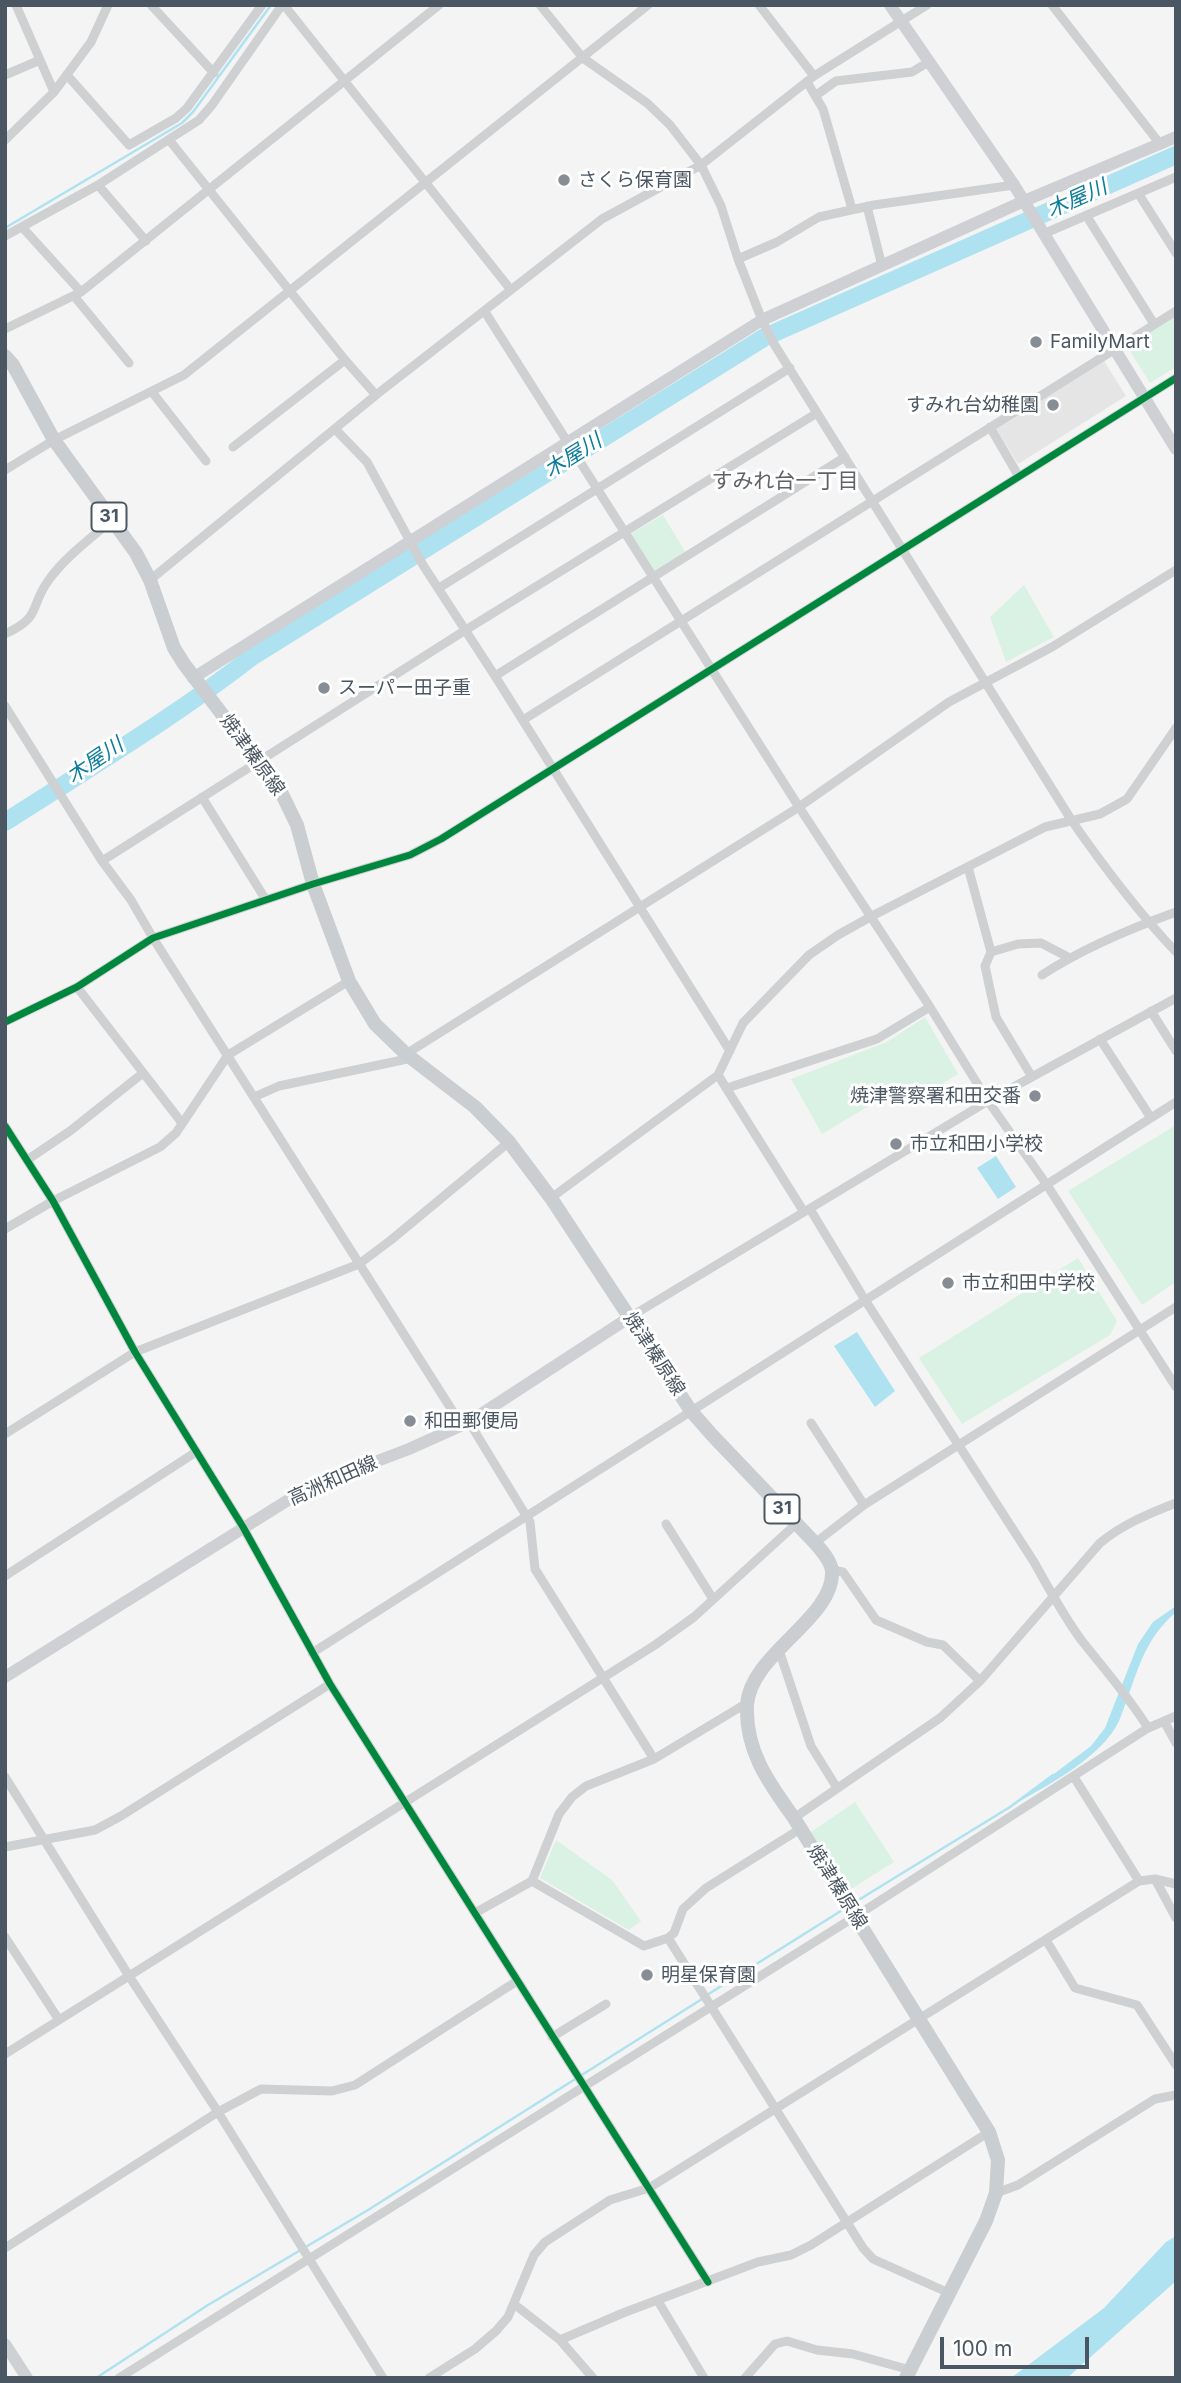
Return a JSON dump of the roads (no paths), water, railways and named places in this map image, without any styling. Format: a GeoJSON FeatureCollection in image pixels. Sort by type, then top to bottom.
{"type":"FeatureCollection","features":[{"type":"Feature","properties":{"kind":"main road","name":"焼津榛原線"},"geometry":{"type":"LineString","coordinates":[[5,356],[13,365],[54,440],[136,554],[150,580],[174,648],[281,792],[297,825],[313,884],[349,981],[374,1024],[409,1056],[475,1107],[509,1142],[551,1198],[691,1411],[815,1544],[828,1560],[832,1570]]}},
{"type":"Feature","properties":{"kind":"main road"},"geometry":{"type":"LineString","coordinates":[[747,1703],[751,1686],[762,1668],[815,1610],[829,1587],[832,1570]]}},
{"type":"Feature","properties":{"kind":"main road","name":"焼津榛原線"},"geometry":{"type":"LineString","coordinates":[[747,1703],[754,1753],[761,1771],[856,1916],[989,2132],[998,2160],[996,2193],[986,2221],[908,2374]]}},
{"type":"Feature","properties":{"kind":"street"},"geometry":{"type":"LineString","coordinates":[[16,5],[54,92]]}},
{"type":"Feature","properties":{"kind":"street"},"geometry":{"type":"LineString","coordinates":[[151,5],[214,73]]}},
{"type":"Feature","properties":{"kind":"street"},"geometry":{"type":"LineString","coordinates":[[67,75],[129,145],[176,118],[187,108],[262,5]]}},
{"type":"Feature","properties":{"kind":"street"},"geometry":{"type":"LineString","coordinates":[[5,236],[98,185],[170,141],[198,120],[212,105],[283,5],[511,290]]}},
{"type":"Feature","properties":{"kind":"street"},"geometry":{"type":"LineString","coordinates":[[5,329],[77,294],[439,5]]}},
{"type":"Feature","properties":{"kind":"street"},"geometry":{"type":"LineString","coordinates":[[540,5],[583,58],[647,103],[670,125],[701,165],[721,206],[762,320],[775,344],[1072,821],[1102,865],[1147,922],[1176,952]]}},
{"type":"Feature","properties":{"kind":"street"},"geometry":{"type":"LineString","coordinates":[[5,470],[54,440],[184,375],[648,5]]}},
{"type":"Feature","properties":{"kind":"street"},"geometry":{"type":"LineString","coordinates":[[759,5],[810,79],[815,96],[823,109],[852,209]]}},
{"type":"Feature","properties":{"kind":"street"},"geometry":{"type":"LineString","coordinates":[[890,5],[1014,185],[1176,449]]}},
{"type":"Feature","properties":{"kind":"street"},"geometry":{"type":"LineString","coordinates":[[150,580],[376,395],[602,219],[701,165],[810,79],[927,5]]}},
{"type":"Feature","properties":{"kind":"street"},"geometry":{"type":"LineString","coordinates":[[1052,5],[1160,144]]}},
{"type":"Feature","properties":{"kind":"street"},"geometry":{"type":"LineString","coordinates":[[5,140],[54,92],[67,75],[91,42],[107,6]]}},
{"type":"Feature","properties":{"kind":"street"},"geometry":{"type":"LineString","coordinates":[[5,75],[40,60]]}},
{"type":"Feature","properties":{"kind":"street"},"geometry":{"type":"LineString","coordinates":[[815,96],[835,81],[912,72],[930,61]]}},
{"type":"Feature","properties":{"kind":"street"},"geometry":{"type":"LineString","coordinates":[[196,681],[413,546],[568,441],[762,320],[1176,138]]}},
{"type":"Feature","properties":{"kind":"street"},"geometry":{"type":"LineString","coordinates":[[170,141],[376,395]]}},
{"type":"Feature","properties":{"kind":"street"},"geometry":{"type":"LineString","coordinates":[[1042,232],[1176,177]]}},
{"type":"Feature","properties":{"kind":"street"},"geometry":{"type":"LineString","coordinates":[[98,185],[146,241]]}},
{"type":"Feature","properties":{"kind":"street"},"geometry":{"type":"LineString","coordinates":[[738,259],[777,242],[819,217],[867,206],[1014,185]]}},
{"type":"Feature","properties":{"kind":"street"},"geometry":{"type":"LineString","coordinates":[[1138,193],[1175,249]]}},
{"type":"Feature","properties":{"kind":"street"},"geometry":{"type":"LineString","coordinates":[[867,206],[882,266]]}},
{"type":"Feature","properties":{"kind":"street"},"geometry":{"type":"LineString","coordinates":[[1086,215],[1154,324]]}},
{"type":"Feature","properties":{"kind":"street"},"geometry":{"type":"LineString","coordinates":[[22,227],[129,363]]}},
{"type":"Feature","properties":{"kind":"street"},"geometry":{"type":"LineString","coordinates":[[523,720],[1176,311]]}},
{"type":"Feature","properties":{"kind":"street"},"geometry":{"type":"LineString","coordinates":[[485,312],[799,807],[1176,1387]]}},
{"type":"Feature","properties":{"kind":"street"},"geometry":{"type":"LineString","coordinates":[[233,447],[345,360]]}},
{"type":"Feature","properties":{"kind":"street"},"geometry":{"type":"LineString","coordinates":[[439,588],[790,368]]}},
{"type":"Feature","properties":{"kind":"street"},"geometry":{"type":"LineString","coordinates":[[5,1022],[77,987],[153,938],[313,884],[410,855],[441,839],[1176,378]]}},
{"type":"Feature","properties":{"kind":"street"},"geometry":{"type":"LineString","coordinates":[[152,393],[206,461]]}},
{"type":"Feature","properties":{"kind":"street"},"geometry":{"type":"LineString","coordinates":[[102,861],[464,631],[626,533],[817,412]]}},
{"type":"Feature","properties":{"kind":"street"},"geometry":{"type":"LineString","coordinates":[[990,427],[1018,475]]}},
{"type":"Feature","properties":{"kind":"street"},"geometry":{"type":"LineString","coordinates":[[335,429],[367,462],[423,565],[730,1051]]}},
{"type":"Feature","properties":{"kind":"street"},"geometry":{"type":"LineString","coordinates":[[495,676],[845,457]]}},
{"type":"Feature","properties":{"kind":"street"},"geometry":{"type":"LineString","coordinates":[[5,634],[22,626],[32,617],[47,582],[112,520]]}},
{"type":"Feature","properties":{"kind":"street"},"geometry":{"type":"LineString","coordinates":[[254,1097],[279,1086],[409,1056],[799,807],[949,702],[1052,647],[1176,570]]}},
{"type":"Feature","properties":{"kind":"street"},"geometry":{"type":"LineString","coordinates":[[5,706],[102,861],[131,900],[359,1264],[527,1517],[530,1522],[535,1569],[654,1759]]}},
{"type":"Feature","properties":{"kind":"street"},"geometry":{"type":"LineString","coordinates":[[551,1198],[718,1075],[743,1023],[809,955],[872,916],[1045,827],[1100,814],[1126,799],[1176,728]]}},
{"type":"Feature","properties":{"kind":"street"},"geometry":{"type":"LineString","coordinates":[[202,797],[266,900]]}},
{"type":"Feature","properties":{"kind":"street"},"geometry":{"type":"LineString","coordinates":[[968,867],[991,952],[985,966],[996,1017],[1032,1077]]}},
{"type":"Feature","properties":{"kind":"street"},"geometry":{"type":"LineString","coordinates":[[1042,975],[1068,957],[1176,912]]}},
{"type":"Feature","properties":{"kind":"street"},"geometry":{"type":"LineString","coordinates":[[991,952],[1018,944],[1041,943],[1068,957]]}},
{"type":"Feature","properties":{"kind":"street"},"geometry":{"type":"LineString","coordinates":[[5,1229],[53,1201],[160,1147],[176,1133],[228,1055],[349,981]]}},
{"type":"Feature","properties":{"kind":"street"},"geometry":{"type":"LineString","coordinates":[[77,987],[182,1124]]}},
{"type":"Feature","properties":{"kind":"street"},"geometry":{"type":"LineString","coordinates":[[630,1317],[988,1101],[1176,998]]}},
{"type":"Feature","properties":{"kind":"street"},"geometry":{"type":"LineString","coordinates":[[727,1088],[877,1039],[930,1007]]}},
{"type":"Feature","properties":{"kind":"street"},"geometry":{"type":"LineString","coordinates":[[1151,1011],[1176,1051]]}},
{"type":"Feature","properties":{"kind":"street"},"geometry":{"type":"LineString","coordinates":[[1100,1039],[1151,1118]]}},
{"type":"Feature","properties":{"kind":"street"},"geometry":{"type":"LineString","coordinates":[[27,1160],[70,1131],[143,1073]]}},
{"type":"Feature","properties":{"kind":"street"},"geometry":{"type":"LineString","coordinates":[[718,1075],[1034,1562],[1052,1596],[1148,1728]]}},
{"type":"Feature","properties":{"kind":"street"},"geometry":{"type":"LineString","coordinates":[[313,1653],[1176,1102]]}},
{"type":"Feature","properties":{"kind":"street"},"geometry":{"type":"LineString","coordinates":[[5,1126],[53,1201],[135,1352],[243,1527],[330,1684],[708,2282]]}},
{"type":"Feature","properties":{"kind":"street"},"geometry":{"type":"LineString","coordinates":[[5,1434],[135,1352],[359,1264],[509,1142]]}},
{"type":"Feature","properties":{"kind":"street"},"geometry":{"type":"LineString","coordinates":[[815,1544],[863,1505],[1176,1307]]}},
{"type":"Feature","properties":{"kind":"street","name":"高洲和田線"},"geometry":{"type":"LineString","coordinates":[[5,1677],[309,1487],[466,1424],[630,1317]]}},
{"type":"Feature","properties":{"kind":"street"},"geometry":{"type":"LineString","coordinates":[[811,1423],[863,1505]]}},
{"type":"Feature","properties":{"kind":"street"},"geometry":{"type":"LineString","coordinates":[[5,1576],[196,1452]]}},
{"type":"Feature","properties":{"kind":"street"},"geometry":{"type":"LineString","coordinates":[[532,1881],[644,1947],[668,1938],[674,1933],[683,1909],[706,1888],[797,1823],[837,1788],[940,1718],[980,1681],[1100,1543],[1117,1529],[1176,1503]]}},
{"type":"Feature","properties":{"kind":"street"},"geometry":{"type":"LineString","coordinates":[[666,1524],[713,1600]]}},
{"type":"Feature","properties":{"kind":"street"},"geometry":{"type":"LineString","coordinates":[[5,2054],[675,1631],[796,1524]]}},
{"type":"Feature","properties":{"kind":"street"},"geometry":{"type":"LineString","coordinates":[[832,1570],[843,1572],[876,1620],[927,1642],[943,1645],[980,1681]]}},
{"type":"Feature","properties":{"kind":"street"},"geometry":{"type":"LineString","coordinates":[[779,1650],[811,1746],[837,1788]]}},
{"type":"Feature","properties":{"kind":"street"},"geometry":{"type":"LineString","coordinates":[[5,1847],[95,1830],[330,1684]]}},
{"type":"Feature","properties":{"kind":"street"},"geometry":{"type":"LineString","coordinates":[[475,1913],[532,1881],[559,1814],[572,1797],[586,1786],[654,1759],[747,1703]]}},
{"type":"Feature","properties":{"kind":"street"},"geometry":{"type":"LineString","coordinates":[[119,2378],[307,2257],[585,2087],[856,1916],[1148,1728],[1176,1716]]}},
{"type":"Feature","properties":{"kind":"street"},"geometry":{"type":"LineString","coordinates":[[1164,1721],[1176,1743]]}},
{"type":"Feature","properties":{"kind":"street"},"geometry":{"type":"LineString","coordinates":[[5,1777],[383,2378]]}},
{"type":"Feature","properties":{"kind":"street"},"geometry":{"type":"LineString","coordinates":[[1074,1777],[1139,1881]]}},
{"type":"Feature","properties":{"kind":"street"},"geometry":{"type":"LineString","coordinates":[[1155,1879],[1176,1918]]}},
{"type":"Feature","properties":{"kind":"street"},"geometry":{"type":"LineString","coordinates":[[429,2378],[475,2349],[502,2324],[514,2304],[534,2255],[545,2242],[610,2200],[649,2188],[1139,1881],[1155,1879],[1176,1884]]}},
{"type":"Feature","properties":{"kind":"street"},"geometry":{"type":"LineString","coordinates":[[5,1937],[59,2020]]}},
{"type":"Feature","properties":{"kind":"street"},"geometry":{"type":"LineString","coordinates":[[668,1938],[863,2248],[873,2259],[949,2293]]}},
{"type":"Feature","properties":{"kind":"street"},"geometry":{"type":"LineString","coordinates":[[1046,1940],[1074,1988],[1137,2005],[1176,2064]]}},
{"type":"Feature","properties":{"kind":"street"},"geometry":{"type":"LineString","coordinates":[[5,2248],[218,2112],[261,2089],[332,2091],[355,2085],[517,1981]]}},
{"type":"Feature","properties":{"kind":"street"},"geometry":{"type":"LineString","coordinates":[[552,2037],[606,2004]]}},
{"type":"Feature","properties":{"kind":"street"},"geometry":{"type":"LineString","coordinates":[[996,2193],[1018,2185],[1155,2099],[1176,2095]]}},
{"type":"Feature","properties":{"kind":"street"},"geometry":{"type":"LineString","coordinates":[[561,2340],[623,2313],[758,2262],[791,2255],[989,2132]]}},
{"type":"Feature","properties":{"kind":"street"},"geometry":{"type":"LineString","coordinates":[[658,2301],[704,2378]]}},
{"type":"Feature","properties":{"kind":"street"},"geometry":{"type":"LineString","coordinates":[[514,2304],[561,2340],[593,2378]]}},
{"type":"Feature","properties":{"kind":"street"},"geometry":{"type":"LineString","coordinates":[[745,2378],[775,2344],[787,2341],[817,2350],[853,2354],[908,2374]]}},
{"type":"Feature","properties":{"kind":"street"},"geometry":{"type":"LineString","coordinates":[[5,2344],[27,2378]]}},
{"type":"Feature","properties":{"kind":"water"},"geometry":{"type":"Polygon","coordinates":[[[996,1156],[1016,1187],[998,1199],[977,1168],[996,1156]]]}},
{"type":"Feature","properties":{"kind":"water"},"geometry":{"type":"Polygon","coordinates":[[[857,1332],[895,1391],[875,1407],[834,1346],[857,1332]]]}},
{"type":"Feature","properties":{"kind":"water"},"geometry":{"type":"Polygon","coordinates":[[[1176,1606],[1176,1612],[1154,1636],[1147,1649],[1119,1721],[1111,1734],[1100,1747],[1071,1770],[1010,1807],[1091,1746],[1105,1728],[1138,1644],[1153,1622],[1176,1606]]]}},
{"type":"Feature","properties":{"kind":"water"},"geometry":{"type":"Polygon","coordinates":[[[1176,2236],[1176,2281],[1067,2378],[1011,2378],[1104,2308],[1166,2242],[1176,2236]]]}},
{"type":"Feature","properties":{"kind":"waterway"},"geometry":{"type":"LineString","coordinates":[[5,228],[182,123],[193,112],[271,5]]}},
{"type":"Feature","properties":{"kind":"waterway","name":"木屋川"},"geometry":{"type":"LineString","coordinates":[[5,822],[162,721],[253,656],[765,337],[1176,155]]}},
{"type":"Feature","properties":{"kind":"waterway"},"geometry":{"type":"LineString","coordinates":[[852,1904],[1010,1807],[1053,1775]]}},
{"type":"Feature","properties":{"kind":"waterway"},"geometry":{"type":"LineString","coordinates":[[707,1995],[844,1909]]}},
{"type":"Feature","properties":{"kind":"waterway"},"geometry":{"type":"LineString","coordinates":[[96,2378],[208,2305],[368,2210],[702,1999]]}},
{"type":"Feature","properties":{"kind":"place","name":"さくら保育園"},"geometry":{"type":"Point","coordinates":[564,180]}},
{"type":"Feature","properties":{"kind":"place","name":"FamilyMart"},"geometry":{"type":"Point","coordinates":[1036,342]}},
{"type":"Feature","properties":{"kind":"place","name":"すみれ台幼稚園"},"geometry":{"type":"Point","coordinates":[1053,405]}},
{"type":"Feature","properties":{"kind":"place","name":"スーパー田子重"},"geometry":{"type":"Point","coordinates":[324,688]}},
{"type":"Feature","properties":{"kind":"place","name":"焼津警察署和田交番"},"geometry":{"type":"Point","coordinates":[1035,1096]}},
{"type":"Feature","properties":{"kind":"place","name":"市立和田小学校"},"geometry":{"type":"Point","coordinates":[896,1144]}},
{"type":"Feature","properties":{"kind":"place","name":"市立和田中学校"},"geometry":{"type":"Point","coordinates":[948,1283]}},
{"type":"Feature","properties":{"kind":"place","name":"和田郵便局"},"geometry":{"type":"Point","coordinates":[410,1421]}},
{"type":"Feature","properties":{"kind":"place","name":"明星保育園"},"geometry":{"type":"Point","coordinates":[647,1975]}},
{"type":"Feature","properties":{"kind":"district","name":"すみれ台一丁目"},"geometry":{"type":"Point","coordinates":[785,482]}}]}
